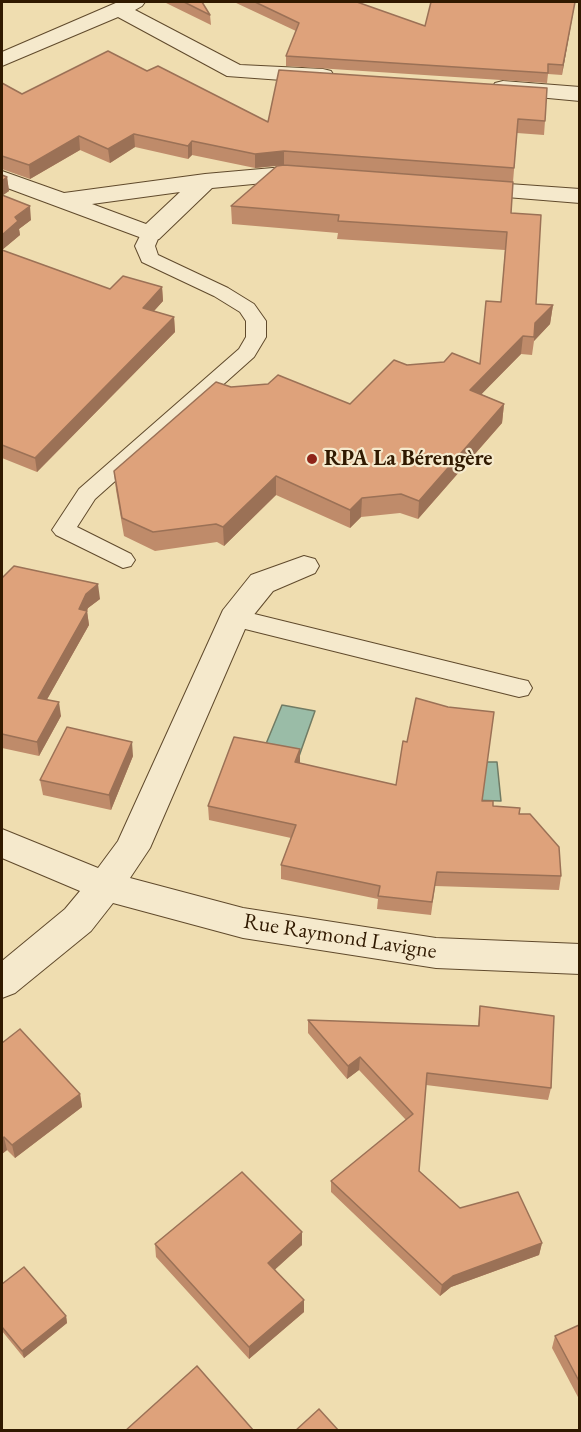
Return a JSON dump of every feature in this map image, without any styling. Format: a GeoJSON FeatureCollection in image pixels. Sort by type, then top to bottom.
{"type":"FeatureCollection","features":[{"type":"Feature","properties":{"kind":"street"},"geometry":{"type":"LineString","coordinates":[[2,60],[127,5],[234,71],[341,78]]}},
{"type":"Feature","properties":{"kind":"street"},"geometry":{"type":"LineString","coordinates":[[484,87],[579,94]]}},
{"type":"Feature","properties":{"kind":"street"},"geometry":{"type":"LineString","coordinates":[[59,201],[206,181],[284,174],[331,177]]}},
{"type":"Feature","properties":{"kind":"street"},"geometry":{"type":"LineString","coordinates":[[2,178],[150,234],[206,181]]}},
{"type":"Feature","properties":{"kind":"street"},"geometry":{"type":"LineString","coordinates":[[438,185],[579,196]]}},
{"type":"Feature","properties":{"kind":"street"},"geometry":{"type":"LineString","coordinates":[[2,982],[78,920],[105,886],[132,848],[234,618],[262,583],[304,566]]}},
{"type":"Feature","properties":{"kind":"street","name":"Rue Raymond Lavigne"},"geometry":{"type":"LineString","coordinates":[[2,843],[105,886],[243,923],[424,951],[579,959]]}},
{"type":"Feature","properties":{"kind":"lane"},"geometry":{"type":"LineString","coordinates":[[123,560],[64,530],[87,494],[247,353],[256,337],[256,321],[247,308],[221,292],[149,258],[146,246],[150,234]]}},
{"type":"Feature","properties":{"kind":"lane"},"geometry":{"type":"LineString","coordinates":[[234,618],[519,687]]}},
{"type":"Feature","properties":{"kind":"shaded area"},"geometry":{"type":"Polygon","coordinates":[[[282,705],[315,711],[297,762],[261,756],[282,705]]]}},
{"type":"Feature","properties":{"kind":"shaded area"},"geometry":{"type":"Polygon","coordinates":[[[467,762],[497,762],[501,801],[470,800],[467,762]]]}},
{"type":"Feature","properties":{"kind":"building"},"geometry":{"type":"Polygon","coordinates":[[[184,2],[202,2],[210,15],[184,2]]]}},
{"type":"Feature","properties":{"kind":"building"},"geometry":{"type":"Polygon","coordinates":[[[255,2],[357,2],[425,26],[431,2],[575,2],[563,65],[548,64],[548,73],[286,56],[299,23],[255,2]]]}},
{"type":"Feature","properties":{"kind":"building"},"geometry":{"type":"Polygon","coordinates":[[[108,51],[147,71],[158,66],[268,122],[279,70],[547,88],[545,121],[518,119],[514,168],[284,151],[255,154],[192,141],[188,146],[134,134],[108,149],[79,136],[29,165],[2,156],[2,83],[22,94],[108,51]]]}},
{"type":"Feature","properties":{"kind":"building"},"geometry":{"type":"Polygon","coordinates":[[[277,166],[513,182],[511,213],[541,215],[536,304],[553,305],[535,323],[534,337],[523,336],[470,390],[504,404],[419,501],[401,494],[362,498],[350,510],[276,476],[223,527],[216,524],[153,532],[122,518],[114,471],[216,382],[231,387],[268,384],[278,375],[350,404],[394,360],[407,365],[444,362],[452,353],[480,364],[486,301],[501,302],[507,232],[338,221],[339,215],[231,206],[277,166]]]}},
{"type":"Feature","properties":{"kind":"building"},"geometry":{"type":"Polygon","coordinates":[[[2,195],[30,206],[15,217],[18,221],[2,235],[2,195]]]}},
{"type":"Feature","properties":{"kind":"building"},"geometry":{"type":"Polygon","coordinates":[[[2,250],[110,289],[123,276],[162,287],[143,308],[174,317],[35,458],[2,445],[2,250]]]}},
{"type":"Feature","properties":{"kind":"building"},"geometry":{"type":"Polygon","coordinates":[[[14,566],[98,584],[86,594],[79,609],[87,611],[38,698],[59,702],[37,742],[2,734],[2,578],[14,566]]]}},
{"type":"Feature","properties":{"kind":"building"},"geometry":{"type":"Polygon","coordinates":[[[416,698],[448,707],[494,712],[482,801],[493,801],[493,806],[520,808],[519,814],[530,814],[559,847],[561,876],[437,872],[432,902],[378,896],[380,886],[281,865],[296,825],[208,806],[234,737],[300,749],[295,762],[396,785],[403,741],[407,742],[416,698]]]}},
{"type":"Feature","properties":{"kind":"building"},"geometry":{"type":"Polygon","coordinates":[[[67,727],[132,742],[109,795],[40,780],[67,727]]]}},
{"type":"Feature","properties":{"kind":"building"},"geometry":{"type":"Polygon","coordinates":[[[480,1006],[554,1016],[551,1088],[427,1073],[419,1171],[460,1208],[518,1192],[542,1243],[453,1276],[442,1285],[331,1181],[413,1114],[360,1057],[348,1066],[308,1020],[479,1026],[480,1006]]]}},
{"type":"Feature","properties":{"kind":"building"},"geometry":{"type":"Polygon","coordinates":[[[20,1029],[80,1094],[12,1145],[4,1137],[2,1139],[2,1043],[20,1029]]]}},
{"type":"Feature","properties":{"kind":"building"},"geometry":{"type":"Polygon","coordinates":[[[242,1172],[302,1232],[268,1263],[304,1300],[249,1347],[155,1244],[242,1172]]]}},
{"type":"Feature","properties":{"kind":"building"},"geometry":{"type":"Polygon","coordinates":[[[24,1267],[66,1316],[22,1351],[2,1327],[2,1284],[24,1267]]]}},
{"type":"Feature","properties":{"kind":"building"},"geometry":{"type":"Polygon","coordinates":[[[579,1325],[579,1381],[555,1336],[579,1325]]]}},
{"type":"Feature","properties":{"kind":"building"},"geometry":{"type":"Polygon","coordinates":[[[197,1366],[254,1431],[125,1431],[197,1366]]]}},
{"type":"Feature","properties":{"kind":"building"},"geometry":{"type":"Polygon","coordinates":[[[319,1409],[339,1431],[295,1431],[319,1409]]]}},
{"type":"Feature","properties":{"kind":"place","name":"RPA La Bérengère"},"geometry":{"type":"Point","coordinates":[312,459]}}]}
